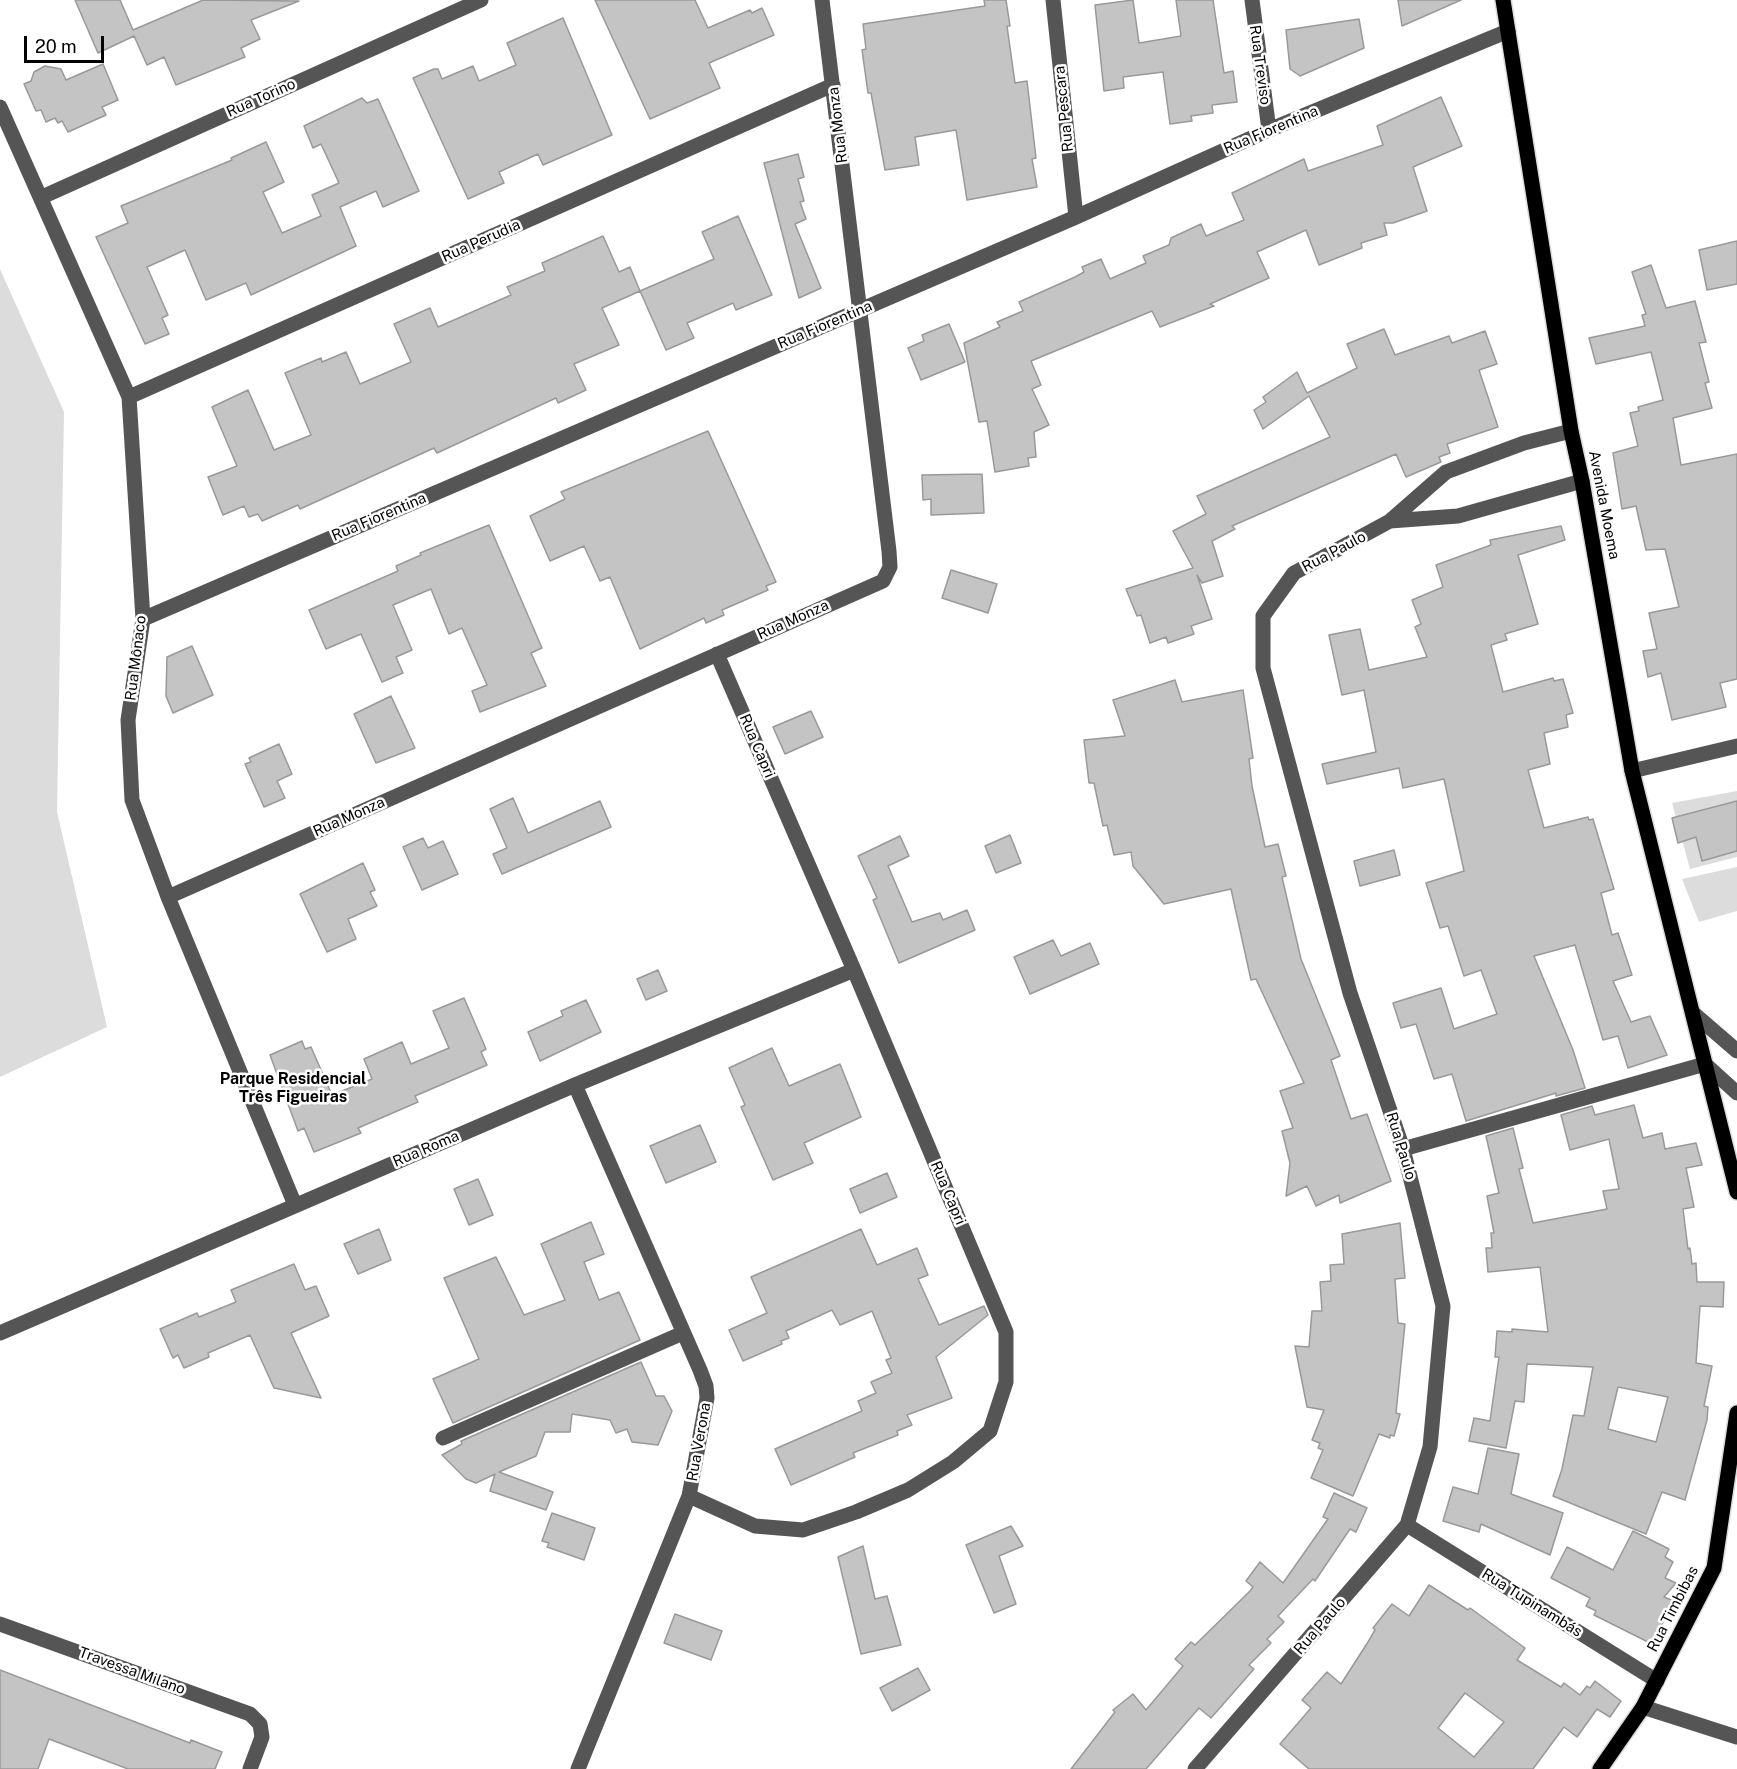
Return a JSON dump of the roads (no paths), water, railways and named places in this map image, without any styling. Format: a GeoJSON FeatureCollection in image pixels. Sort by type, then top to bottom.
{"type":"FeatureCollection","features":[{"type":"Feature","properties":{"kind":"main road","name":"Avenida Moema"},"geometry":{"type":"LineString","coordinates":[[1503,0],[1571,431],[1582,481],[1632,771],[1705,1064]]}},
{"type":"Feature","properties":{"kind":"main road"},"geometry":{"type":"LineString","coordinates":[[1705,1064],[1737,1192]]}},
{"type":"Feature","properties":{"kind":"main road","name":"Rua Timbibas"},"geometry":{"type":"LineString","coordinates":[[1600,1769],[1643,1707],[1714,1568],[1737,1413]]}},
{"type":"Feature","properties":{"kind":"street","name":"Rua Torino"},"geometry":{"type":"LineString","coordinates":[[42,197],[481,0]]}},
{"type":"Feature","properties":{"kind":"street","name":"Rua Monza"},"geometry":{"type":"LineString","coordinates":[[168,897],[883,581],[890,567],[822,0]]}},
{"type":"Feature","properties":{"kind":"street","name":"Rua Pescara"},"geometry":{"type":"LineString","coordinates":[[1053,0],[1076,217]]}},
{"type":"Feature","properties":{"kind":"street","name":"Rua Treviso"},"geometry":{"type":"LineString","coordinates":[[1252,0],[1269,130]]}},
{"type":"Feature","properties":{"kind":"street","name":"Rua Fiorentina"},"geometry":{"type":"LineString","coordinates":[[143,619],[1076,217],[1269,130],[1508,31]]}},
{"type":"Feature","properties":{"kind":"street","name":"Rua Perudia"},"geometry":{"type":"LineString","coordinates":[[129,397],[833,85]]}},
{"type":"Feature","properties":{"kind":"street","name":"Rua Mônaco"},"geometry":{"type":"LineString","coordinates":[[0,107],[129,397],[143,619],[128,720],[132,800],[168,897],[296,1205]]}},
{"type":"Feature","properties":{"kind":"street","name":"Rua Paulo"},"geometry":{"type":"LineString","coordinates":[[1195,1769],[1407,1525],[1430,1447],[1443,1306],[1403,1149],[1350,993],[1263,668],[1263,616],[1294,573],[1390,521],[1446,472],[1524,443],[1571,431]]}},
{"type":"Feature","properties":{"kind":"street","name":"Rua Paulo"},"geometry":{"type":"LineString","coordinates":[[1390,521],[1458,516],[1582,481]]}},
{"type":"Feature","properties":{"kind":"street","name":"Rua Capri"},"geometry":{"type":"LineString","coordinates":[[689,1496],[755,1526],[803,1530],[908,1490],[954,1462],[990,1431],[1006,1382],[1006,1332],[854,970],[717,654]]}},
{"type":"Feature","properties":{"kind":"street"},"geometry":{"type":"LineString","coordinates":[[1632,771],[1737,746]]}},
{"type":"Feature","properties":{"kind":"street","name":"Rua Roma"},"geometry":{"type":"LineString","coordinates":[[0,1332],[575,1085],[854,970]]}},
{"type":"Feature","properties":{"kind":"street"},"geometry":{"type":"LineString","coordinates":[[1693,1012],[1737,1051]]}},
{"type":"Feature","properties":{"kind":"street"},"geometry":{"type":"LineString","coordinates":[[1403,1149],[1705,1064],[1737,1093]]}},
{"type":"Feature","properties":{"kind":"street","name":"Rua Verona"},"geometry":{"type":"LineString","coordinates":[[575,1085],[706,1386],[707,1398],[689,1496],[578,1769]]}},
{"type":"Feature","properties":{"kind":"street"},"geometry":{"type":"LineString","coordinates":[[443,1438],[683,1333]]}},
{"type":"Feature","properties":{"kind":"street","name":"Rua Tupinambás"},"geometry":{"type":"LineString","coordinates":[[1407,1525],[1657,1681]]}},
{"type":"Feature","properties":{"kind":"street","name":"Travessa Milano"},"geometry":{"type":"LineString","coordinates":[[0,1624],[250,1714],[260,1724],[262,1737],[250,1769]]}},
{"type":"Feature","properties":{"kind":"street"},"geometry":{"type":"LineString","coordinates":[[1643,1707],[1737,1737]]}},
{"type":"Feature","properties":{"kind":"district","name":"Parque Residencial Três Figueiras"},"geometry":{"type":"Point","coordinates":[293,1088]}}]}
